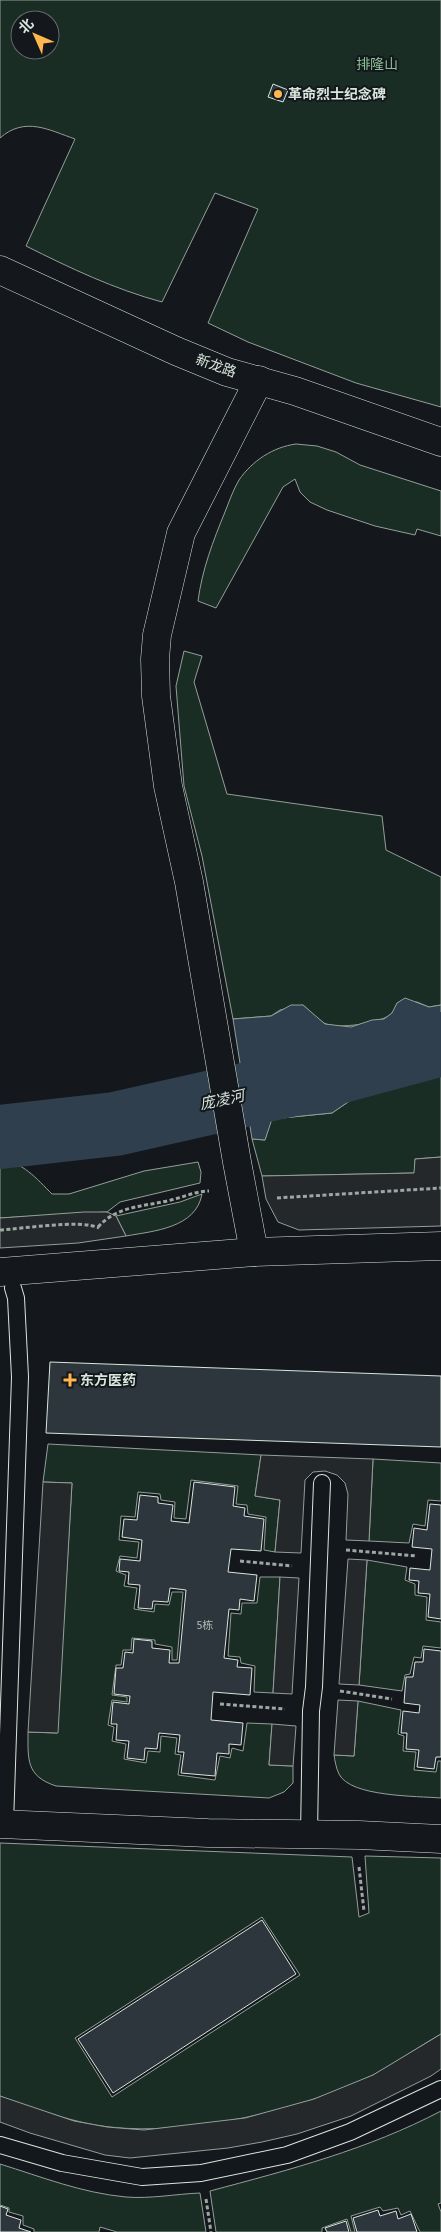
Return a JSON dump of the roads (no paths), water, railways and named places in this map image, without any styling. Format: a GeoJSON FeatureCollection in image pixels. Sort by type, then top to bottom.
{"type":"FeatureCollection","features":[{"type":"Feature","properties":{"kind":"street","name":"新龙路"},"geometry":{"type":"LineString","coordinates":[[0,270],[176,351],[227,372],[256,387],[441,457]]}},
{"type":"Feature","properties":{"kind":"street","name":"新龙路"},"geometry":{"type":"LineString","coordinates":[[0,286],[171,365],[256,387],[441,442]]}},
{"type":"Feature","properties":{"kind":"street"},"geometry":{"type":"LineString","coordinates":[[254,1252],[189,882],[168,786],[156,696],[156,636],[181,533],[256,387]]}},
{"type":"Feature","properties":{"kind":"street"},"geometry":{"type":"LineString","coordinates":[[6,1280],[254,1252],[441,1246]]}},
{"type":"Feature","properties":{"kind":"street"},"geometry":{"type":"LineString","coordinates":[[2,1824],[208,1834],[441,1839]]}},
{"type":"Feature","properties":{"kind":"lane"},"geometry":{"type":"LineString","coordinates":[[2,1824],[20,1377],[16,1298],[6,1280]]}},
{"type":"Feature","properties":{"kind":"lane"},"geometry":{"type":"LineString","coordinates":[[308,1835],[311,1711],[314,1687],[322,1483]]}},
{"type":"Feature","properties":{"kind":"lane"},"geometry":{"type":"LineString","coordinates":[[0,2145],[62,2163],[142,2177],[201,2173],[286,2155],[350,2132],[441,2088]]}},
{"type":"Feature","properties":{"kind":"water"},"geometry":{"type":"Polygon","coordinates":[[[405,998],[429,1007],[441,1005],[441,1068],[421,1067],[394,1074],[370,1087],[332,1113],[272,1119],[265,1140],[252,1139],[233,1019],[271,1016],[291,1005],[303,1005],[325,1024],[351,1027],[372,1020],[384,1019],[392,1013],[397,1003],[405,998]]]}},
{"type":"Feature","properties":{"kind":"waterway","name":"庞凌河"},"geometry":{"type":"LineString","coordinates":[[0,1137],[115,1124],[293,1084],[441,1044]]}},
{"type":"Feature","properties":{"kind":"place","name":"革命烈士纪念碑"},"geometry":{"type":"Point","coordinates":[278,94]}},
{"type":"Feature","properties":{"kind":"place","name":"东方医药"},"geometry":{"type":"Point","coordinates":[70,1380]}},
{"type":"Feature","properties":{"kind":"park label","name":"排隆山"},"geometry":{"type":"Point","coordinates":[377,64]}}]}
